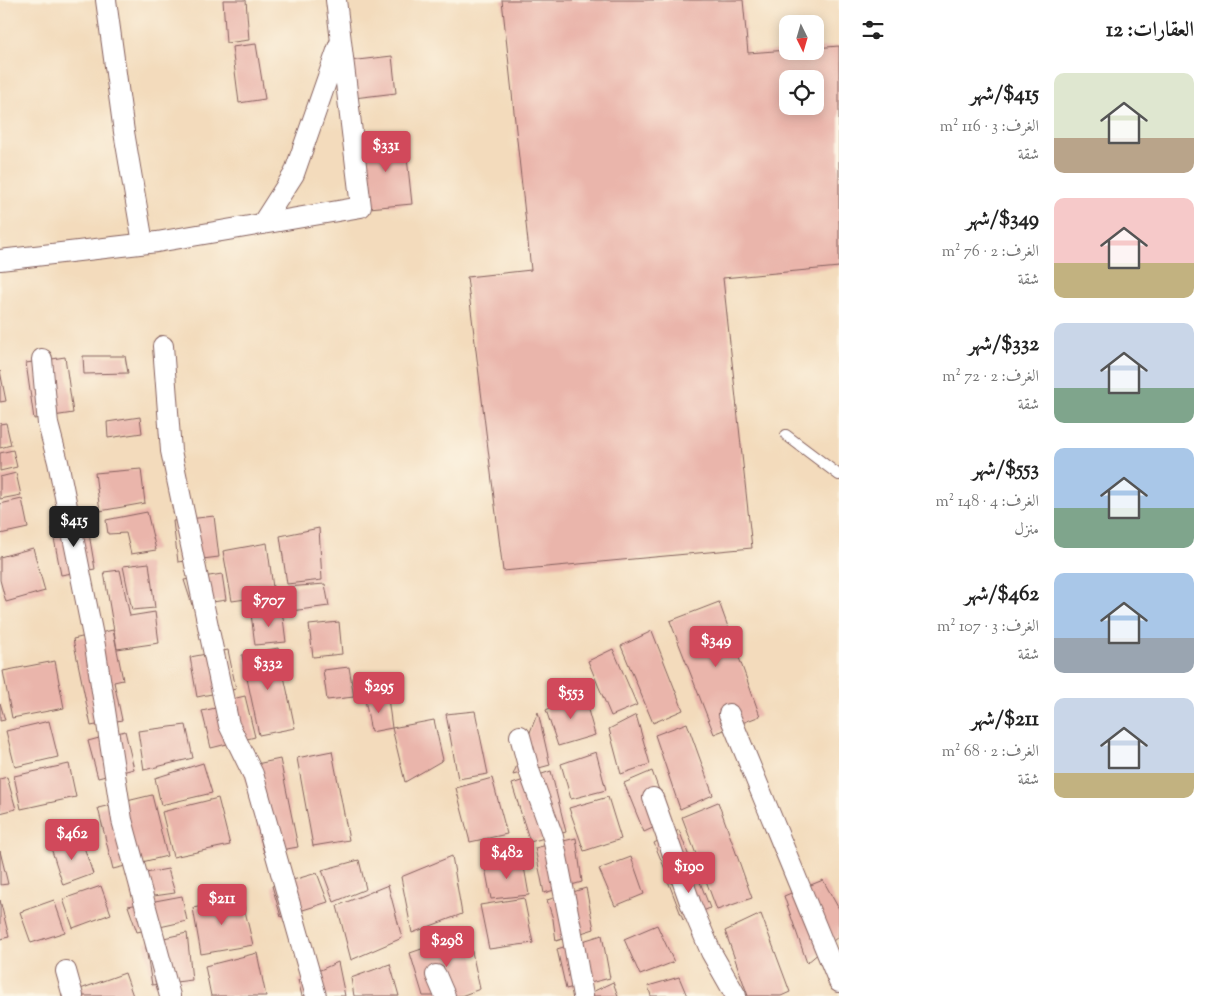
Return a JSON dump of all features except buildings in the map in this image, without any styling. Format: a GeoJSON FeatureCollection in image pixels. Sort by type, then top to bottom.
{"type":"FeatureCollection","features":[{"type":"Feature","properties":{"kind":"street"},"geometry":{"type":"LineString","coordinates":[[106,0],[124,132],[143,243]]}},
{"type":"Feature","properties":{"kind":"street"},"geometry":{"type":"LineString","coordinates":[[0,260],[143,243],[361,207],[336,0]]}},
{"type":"Feature","properties":{"kind":"street"},"geometry":{"type":"LineString","coordinates":[[262,224],[294,174],[341,41]]}},
{"type":"Feature","properties":{"kind":"street"},"geometry":{"type":"LineString","coordinates":[[163,346],[171,451],[229,725],[253,774],[316,996]]}},
{"type":"Feature","properties":{"kind":"street"},"geometry":{"type":"LineString","coordinates":[[42,359],[48,424],[58,462],[95,646],[122,820],[170,996]]}},
{"type":"Feature","properties":{"kind":"street"},"geometry":{"type":"LineString","coordinates":[[729,714],[839,982]]}},
{"type":"Feature","properties":{"kind":"street"},"geometry":{"type":"LineString","coordinates":[[520,736],[530,773],[553,836],[583,996]]}},
{"type":"Feature","properties":{"kind":"street"},"geometry":{"type":"LineString","coordinates":[[654,798],[692,905],[711,952],[736,996]]}},
{"type":"Feature","properties":{"kind":"street"},"geometry":{"type":"LineString","coordinates":[[66,971],[73,996]]}},
{"type":"Feature","properties":{"kind":"street"},"geometry":{"type":"LineString","coordinates":[[436,975],[445,996]]}},
{"type":"Feature","properties":{"kind":"lane"},"geometry":{"type":"LineString","coordinates":[[786,435],[839,475]]}}]}
